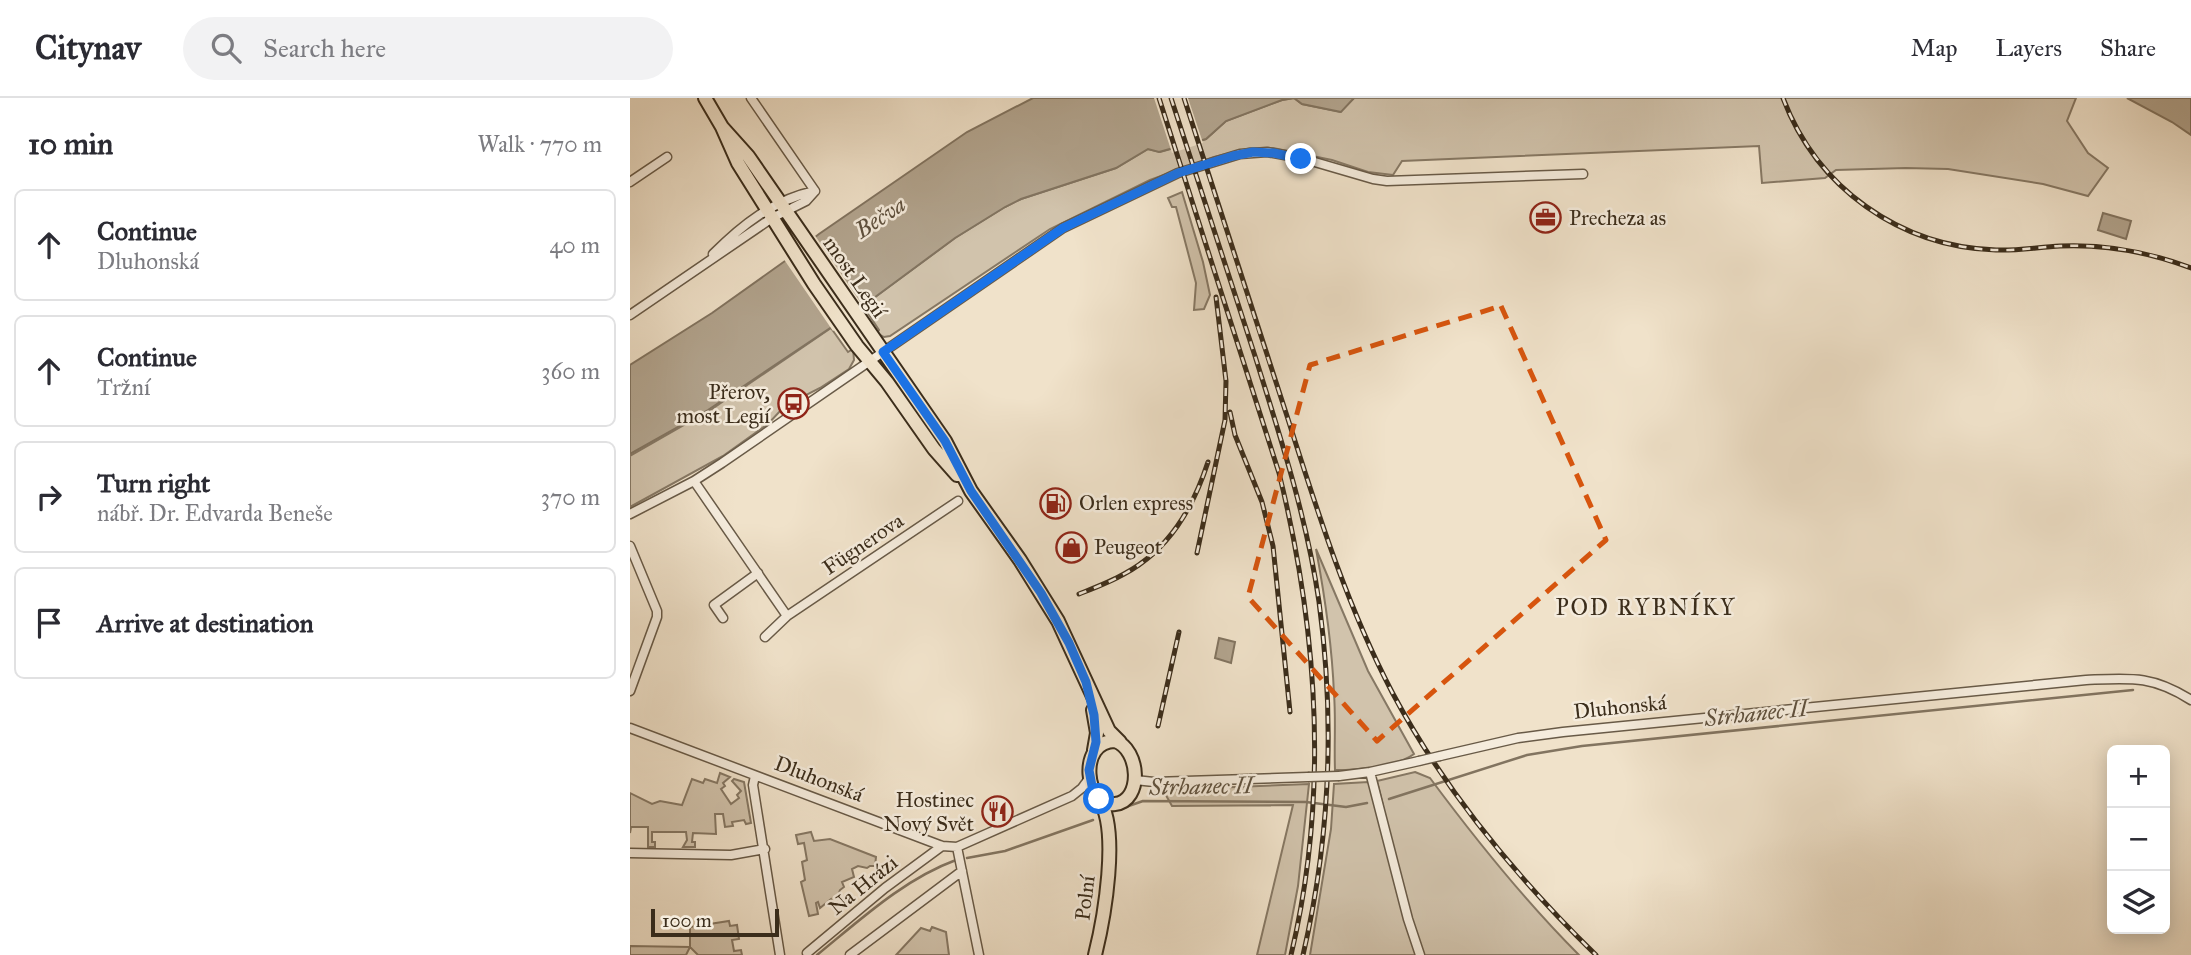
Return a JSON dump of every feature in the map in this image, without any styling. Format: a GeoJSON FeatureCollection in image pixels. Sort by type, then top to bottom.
{"type":"FeatureCollection","features":[{"type":"Feature","properties":{"kind":"main road"},"geometry":{"type":"LineString","coordinates":[[705,98],[722,127]]}},
{"type":"Feature","properties":{"kind":"main road","name":"most Legií"},"geometry":{"type":"LineString","coordinates":[[722,127],[748,156],[945,441],[971,491]]}},
{"type":"Feature","properties":{"kind":"main road","name":"most Legií"},"geometry":{"type":"LineString","coordinates":[[722,127],[738,163],[792,251],[857,346],[934,449],[971,491]]}},
{"type":"Feature","properties":{"kind":"main road"},"geometry":{"type":"LineString","coordinates":[[971,491],[1020,560],[1058,621],[1109,731],[1131,754],[1135,766],[1135,780],[1125,801],[1109,804],[1099,799],[1092,786],[1090,764],[1097,733],[1086,682]]}},
{"type":"Feature","properties":{"kind":"main road"},"geometry":{"type":"LineString","coordinates":[[1093,752],[1104,742],[1120,742]]}},
{"type":"Feature","properties":{"kind":"main road","name":"Polní"},"geometry":{"type":"LineString","coordinates":[[1095,955],[1105,898],[1109,844],[1109,824],[1099,799]]}},
{"type":"Feature","properties":{"kind":"main road","name":"Polní"},"geometry":{"type":"LineString","coordinates":[[1109,844],[1119,808],[1125,801]]}},
{"type":"Feature","properties":{"kind":"street"},"geometry":{"type":"LineString","coordinates":[[630,315],[703,263],[737,229],[783,207],[806,201],[815,191],[751,98]]}},
{"type":"Feature","properties":{"kind":"street"},"geometry":{"type":"LineString","coordinates":[[630,514],[694,481],[1063,228],[1178,173],[1253,152],[1274,153],[1387,181],[1583,174]]}},
{"type":"Feature","properties":{"kind":"street"},"geometry":{"type":"LineString","coordinates":[[630,183],[667,157]]}},
{"type":"Feature","properties":{"kind":"street"},"geometry":{"type":"LineString","coordinates":[[694,481],[787,616]]}},
{"type":"Feature","properties":{"kind":"street","name":"Fügnerova"},"geometry":{"type":"LineString","coordinates":[[765,637],[787,616],[958,501]]}},
{"type":"Feature","properties":{"kind":"street"},"geometry":{"type":"LineString","coordinates":[[630,546],[657,617],[630,691]]}},
{"type":"Feature","properties":{"kind":"street"},"geometry":{"type":"LineString","coordinates":[[723,618],[714,605],[758,573]]}},
{"type":"Feature","properties":{"kind":"street","name":"Dluhonská"},"geometry":{"type":"LineString","coordinates":[[1135,780],[1167,782],[1339,776],[1370,772],[1518,738],[1554,733],[2086,680],[2143,679],[2172,689],[2191,700]]}},
{"type":"Feature","properties":{"kind":"street","name":"Dluhonská"},"geometry":{"type":"LineString","coordinates":[[630,727],[942,846],[957,847],[1072,796],[1090,777]]}},
{"type":"Feature","properties":{"kind":"street"},"geometry":{"type":"LineString","coordinates":[[1370,772],[1420,955]]}},
{"type":"Feature","properties":{"kind":"street"},"geometry":{"type":"LineString","coordinates":[[755,776],[753,785],[780,955]]}},
{"type":"Feature","properties":{"kind":"street"},"geometry":{"type":"LineString","coordinates":[[1072,796],[1084,794],[1099,799]]}},
{"type":"Feature","properties":{"kind":"street","name":"Na Hrázi"},"geometry":{"type":"LineString","coordinates":[[807,953],[885,888],[942,846]]}},
{"type":"Feature","properties":{"kind":"street"},"geometry":{"type":"LineString","coordinates":[[957,847],[979,955]]}},
{"type":"Feature","properties":{"kind":"street"},"geometry":{"type":"LineString","coordinates":[[630,853],[731,855],[765,849]]}},
{"type":"Feature","properties":{"kind":"street"},"geometry":{"type":"LineString","coordinates":[[850,955],[962,871]]}},
{"type":"Feature","properties":{"kind":"highlighted area"},"geometry":{"type":"Polygon","coordinates":[[[1501,306],[1606,540],[1377,741],[1248,597],[1310,365],[1501,306]]]}},
{"type":"Feature","properties":{"kind":"shaded area"},"geometry":{"type":"Polygon","coordinates":[[[1294,98],[1302,104],[1340,112],[1354,98],[2076,98],[2067,121],[2088,153],[2108,168],[2088,196],[2043,184],[1948,169],[1836,170],[1825,178],[1762,183],[1759,146],[1402,161],[1393,175],[1368,172],[1332,160],[1273,148],[1250,148],[1214,157],[1150,180],[1050,229],[890,336],[884,337],[877,333],[879,330],[863,306],[955,238],[1005,207],[1021,199],[1116,168],[1148,149],[1160,152],[1206,139],[1226,121],[1294,98]]]}},
{"type":"Feature","properties":{"kind":"shaded area"},"geometry":{"type":"Polygon","coordinates":[[[1182,192],[1210,295],[1204,309],[1194,310],[1196,283],[1176,207],[1172,207],[1168,198],[1182,192]]]}},
{"type":"Feature","properties":{"kind":"shaded area"},"geometry":{"type":"Polygon","coordinates":[[[831,328],[848,352],[853,349],[854,360],[849,369],[781,410],[768,424],[723,456],[630,507],[630,456],[712,409],[831,328]]]}},
{"type":"Feature","properties":{"kind":"shaded area"},"geometry":{"type":"Polygon","coordinates":[[[1316,549],[1368,671],[1414,754],[1407,758],[1376,767],[1335,770],[1332,657],[1316,549]]]}},
{"type":"Feature","properties":{"kind":"shaded area"},"geometry":{"type":"Polygon","coordinates":[[[1415,772],[1430,778],[1501,869],[1579,955],[1310,955],[1331,829],[1334,784],[1368,782],[1383,806],[1377,781],[1415,772]]]}},
{"type":"Feature","properties":{"kind":"shaded area"},"geometry":{"type":"Polygon","coordinates":[[[720,773],[730,777],[721,789],[731,804],[739,798],[737,795],[741,791],[732,781],[734,779],[744,782],[751,823],[746,824],[744,820],[732,822],[733,826],[725,827],[723,814],[715,814],[716,834],[693,833],[692,842],[695,842],[695,847],[683,847],[687,840],[686,832],[652,832],[655,847],[648,847],[648,827],[631,827],[630,833],[630,793],[652,804],[660,801],[682,805],[692,779],[703,783],[705,779],[717,783],[720,773]]]}},
{"type":"Feature","properties":{"kind":"shaded area"},"geometry":{"type":"Polygon","coordinates":[[[1309,784],[1298,886],[1285,955],[1257,955],[1293,805],[1172,806],[1163,790],[1309,784]]]}},
{"type":"Feature","properties":{"kind":"shaded area"},"geometry":{"type":"Polygon","coordinates":[[[811,832],[814,841],[830,839],[876,857],[875,866],[858,866],[852,869],[854,877],[842,882],[844,887],[840,890],[834,906],[831,899],[820,908],[818,902],[818,914],[809,916],[801,882],[805,880],[802,862],[807,860],[804,843],[798,844],[796,835],[811,832]]]}},
{"type":"Feature","properties":{"kind":"shaded area"},"geometry":{"type":"Polygon","coordinates":[[[729,921],[730,926],[737,925],[739,939],[732,940],[734,951],[741,950],[742,955],[698,955],[690,947],[690,927],[729,921]]]}},
{"type":"Feature","properties":{"kind":"shaded area"},"geometry":{"type":"Polygon","coordinates":[[[932,927],[946,932],[949,955],[896,955],[921,928],[930,931],[932,927]]]}},
{"type":"Feature","properties":{"kind":"shaded area"},"geometry":{"type":"Polygon","coordinates":[[[630,946],[690,947],[686,955],[630,955],[630,946]]]}},
{"type":"Feature","properties":{"kind":"water","name":"Bečva"},"geometry":{"type":"Polygon","coordinates":[[[1033,98],[1294,98],[1226,121],[1206,139],[1159,152],[1148,149],[1116,168],[1021,199],[1005,207],[955,238],[863,306],[708,410],[630,454],[630,365],[712,313],[819,234],[967,132],[1033,98]]]}},
{"type":"Feature","properties":{"kind":"water"},"geometry":{"type":"Polygon","coordinates":[[[1294,98],[1354,98],[1341,112],[1302,104],[1294,98]]]}},
{"type":"Feature","properties":{"kind":"water"},"geometry":{"type":"Polygon","coordinates":[[[2127,98],[2191,98],[2191,135],[2172,122],[2127,98]]]}},
{"type":"Feature","properties":{"kind":"water"},"geometry":{"type":"Polygon","coordinates":[[[2103,213],[2131,221],[2126,239],[2098,230],[2103,213]]]}},
{"type":"Feature","properties":{"kind":"water"},"geometry":{"type":"Polygon","coordinates":[[[1219,638],[1235,642],[1231,663],[1215,658],[1219,638]]]}},
{"type":"Feature","properties":{"kind":"pier"},"geometry":{"type":"Polygon","coordinates":[[[1154,98],[1188,98],[1203,143],[1172,153],[1154,98]]]}},
{"type":"Feature","properties":{"kind":"pier"},"geometry":{"type":"Polygon","coordinates":[[[814,234],[865,309],[833,331],[783,258],[814,234]]]}},
{"type":"Feature","properties":{"kind":"waterway","name":"Strhanec II"},"geometry":{"type":"LineString","coordinates":[[1389,799],[1527,755],[1582,746],[2133,690]]}},
{"type":"Feature","properties":{"kind":"waterway","name":"Strhanec II"},"geometry":{"type":"LineString","coordinates":[[1120,809],[1143,801],[1306,802],[1346,807],[1367,803]]}},
{"type":"Feature","properties":{"kind":"waterway","name":"Strhanec II"},"geometry":{"type":"LineString","coordinates":[[967,858],[1005,851],[1093,820]]}},
{"type":"Feature","properties":{"kind":"waterway","name":"Strhanec II"},"geometry":{"type":"LineString","coordinates":[[817,955],[901,889],[956,860]]}},
{"type":"Feature","properties":{"kind":"railway"},"geometry":{"type":"LineString","coordinates":[[1159,98],[1279,473],[1303,593],[1314,714],[1314,774],[1311,835],[1291,955]]}},
{"type":"Feature","properties":{"kind":"railway"},"geometry":{"type":"LineString","coordinates":[[1171,98],[1283,447],[1300,508],[1319,602],[1327,691],[1327,779],[1319,868],[1303,955]]}},
{"type":"Feature","properties":{"kind":"railway"},"geometry":{"type":"LineString","coordinates":[[1184,98],[1321,521],[1346,591],[1376,659],[1412,728],[1459,798],[1510,864],[1596,955]]}},
{"type":"Feature","properties":{"kind":"railway"},"geometry":{"type":"LineString","coordinates":[[1783,98],[1798,130],[1817,159],[1840,185],[1866,207],[1927,238],[1996,250],[2060,246],[2110,248],[2143,253],[2191,268]]}},
{"type":"Feature","properties":{"kind":"railway"},"geometry":{"type":"LineString","coordinates":[[1197,553],[1225,420],[1226,381],[1216,297]]}},
{"type":"Feature","properties":{"kind":"railway"},"geometry":{"type":"LineString","coordinates":[[1230,412],[1235,435],[1262,502],[1273,546],[1290,712]]}},
{"type":"Feature","properties":{"kind":"railway"},"geometry":{"type":"LineString","coordinates":[[1079,594],[1124,574],[1154,553],[1187,511],[1208,462]]}},
{"type":"Feature","properties":{"kind":"railway"},"geometry":{"type":"LineString","coordinates":[[1158,726],[1179,632]]}},
{"type":"Feature","properties":{"kind":"place","name":"Precheza as"},"geometry":{"type":"Point","coordinates":[1546,218]}},
{"type":"Feature","properties":{"kind":"place","name":"Přerov, most Legií"},"geometry":{"type":"Point","coordinates":[793,404]}},
{"type":"Feature","properties":{"kind":"place","name":"Orlen express"},"geometry":{"type":"Point","coordinates":[1056,503]}},
{"type":"Feature","properties":{"kind":"place","name":"Peugeot"},"geometry":{"type":"Point","coordinates":[1071,547]}},
{"type":"Feature","properties":{"kind":"place","name":"Hostinec Nový Svět"},"geometry":{"type":"Point","coordinates":[997,812]}},
{"type":"Feature","properties":{"kind":"district","name":"POD RYBNÍKY"},"geometry":{"type":"Point","coordinates":[1646,607]}},
{"type":"Feature","properties":{"kind":"route"},"geometry":{"type":"LineString","coordinates":[[1099,799],[1092,786],[1089,770],[1097,733],[1094,715],[1086,682],[1069,643],[1020,560],[971,491],[945,441],[883,352],[1063,228],[1178,173],[1253,152],[1301,159]]}}]}
